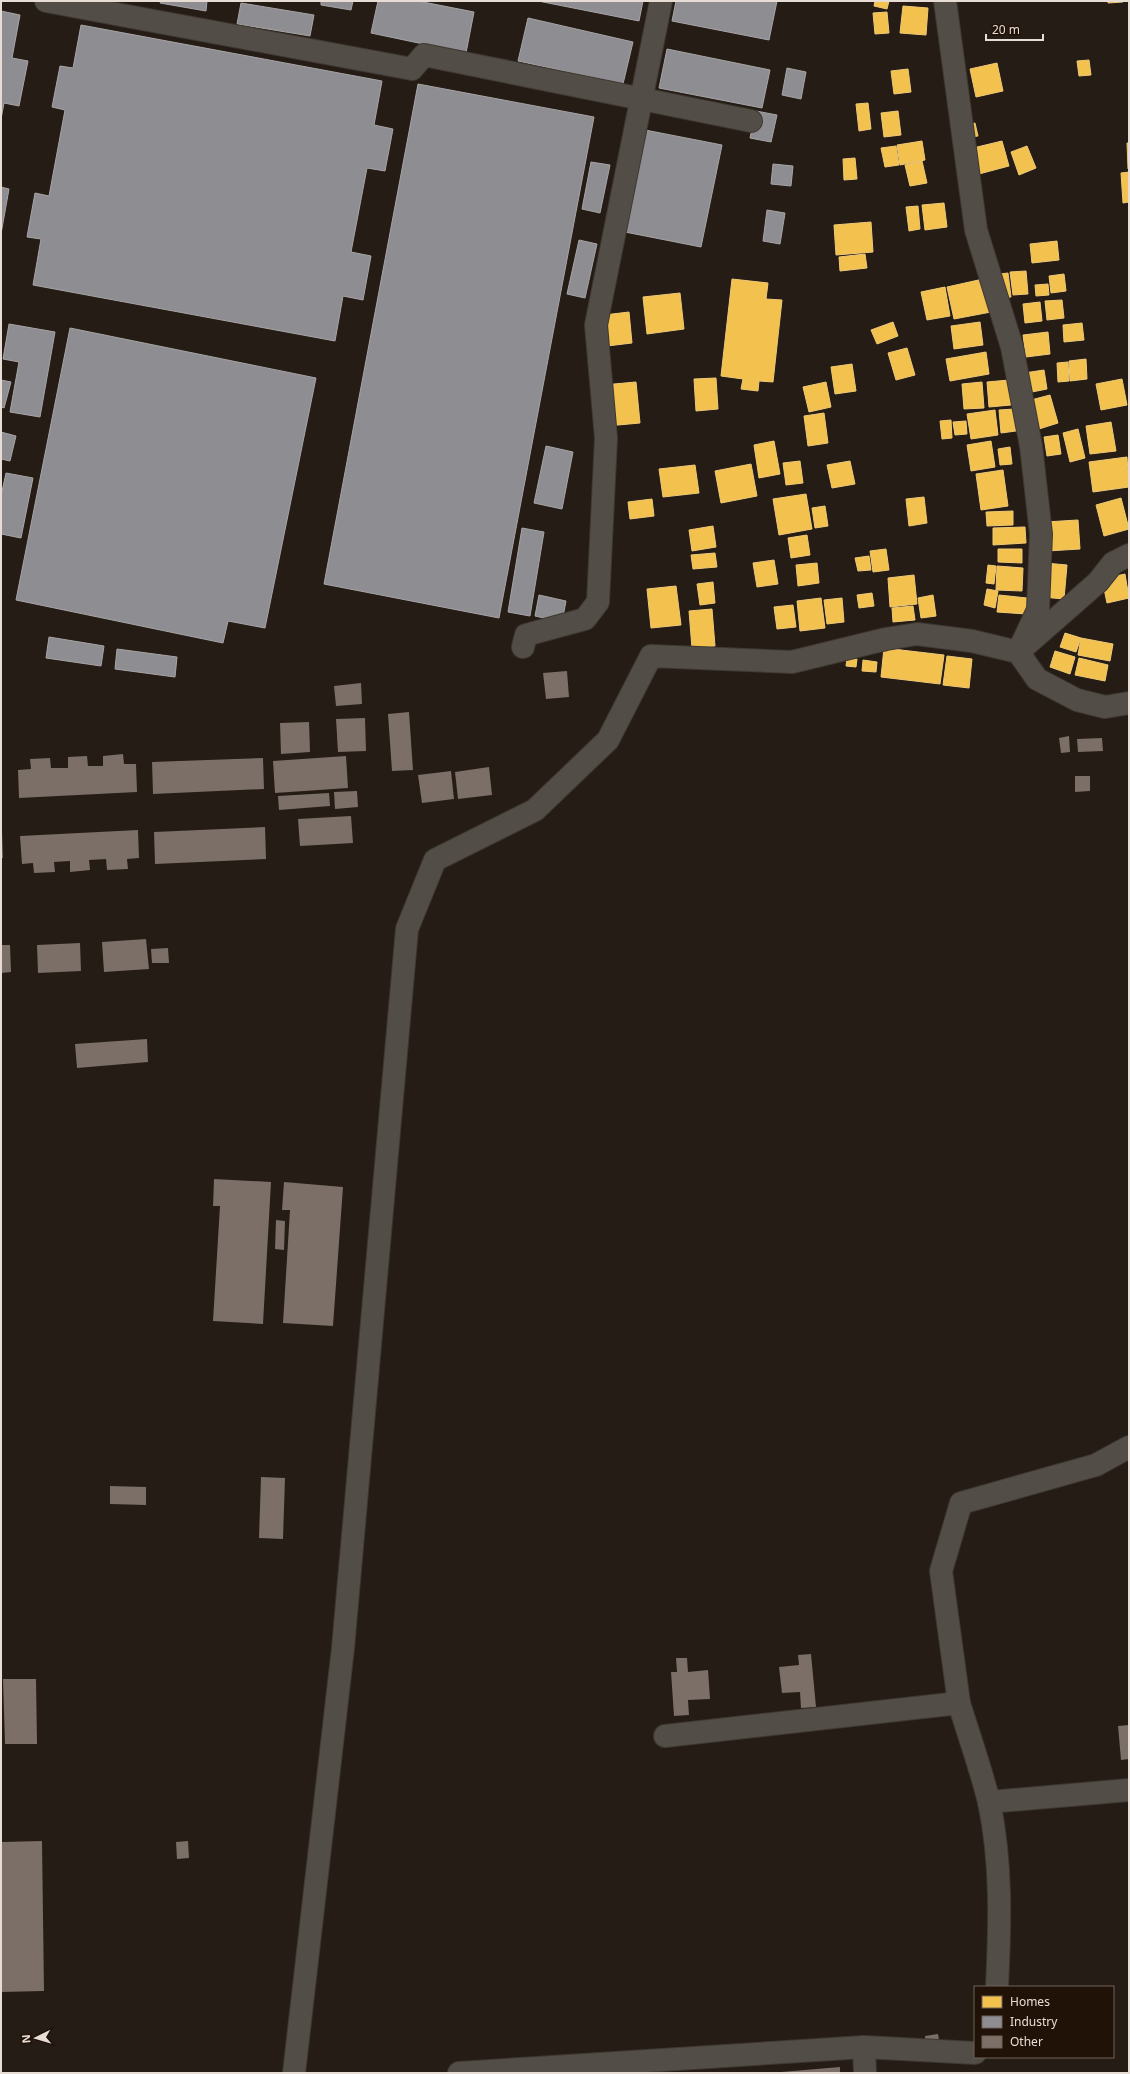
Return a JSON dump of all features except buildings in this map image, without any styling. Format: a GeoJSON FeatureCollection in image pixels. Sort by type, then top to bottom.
{"type":"FeatureCollection","features":[{"type":"Feature","properties":{"kind":"street"},"geometry":{"type":"LineString","coordinates":[[46,1],[412,69],[424,55],[751,120]]}},
{"type":"Feature","properties":{"kind":"street"},"geometry":{"type":"LineString","coordinates":[[523,647],[526,635],[585,619],[598,602],[606,438],[596,325],[640,98],[661,1]]}},
{"type":"Feature","properties":{"kind":"street"},"geometry":{"type":"LineString","coordinates":[[945,1],[976,230],[1012,347],[1032,453],[1041,534],[1038,610],[1018,652]]}},
{"type":"Feature","properties":{"kind":"street"},"geometry":{"type":"LineString","coordinates":[[1018,652],[1098,582],[1112,563],[1129,555]]}},
{"type":"Feature","properties":{"kind":"street"},"geometry":{"type":"LineString","coordinates":[[294,2073],[343,1648],[407,929],[435,860],[535,810],[608,740],[651,656],[792,662],[886,639],[918,634],[972,641],[1018,652],[1037,679],[1077,700],[1105,707],[1129,703]]}},
{"type":"Feature","properties":{"kind":"street"},"geometry":{"type":"LineString","coordinates":[[997,1986],[1000,1927],[996,1852],[988,1802],[959,1703],[941,1571],[961,1503],[1096,1465],[1129,1447]]}},
{"type":"Feature","properties":{"kind":"street"},"geometry":{"type":"LineString","coordinates":[[665,1736],[959,1703]]}},
{"type":"Feature","properties":{"kind":"street"},"geometry":{"type":"LineString","coordinates":[[988,1802],[1129,1790]]}},
{"type":"Feature","properties":{"kind":"street"},"geometry":{"type":"LineString","coordinates":[[864,2047],[865,2073]]}},
{"type":"Feature","properties":{"kind":"street"},"geometry":{"type":"LineString","coordinates":[[459,2073],[864,2047],[974,2053]]}}]}
